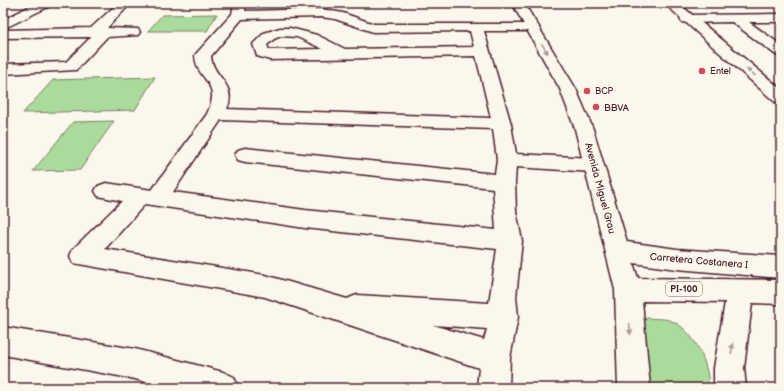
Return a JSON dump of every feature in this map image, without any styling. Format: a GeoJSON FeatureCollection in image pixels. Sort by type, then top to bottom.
{"type":"FeatureCollection","features":[{"type":"Feature","properties":{"kind":"street"},"geometry":{"type":"LineString","coordinates":[[3,25],[46,3]]}},
{"type":"Feature","properties":{"kind":"street"},"geometry":{"type":"LineString","coordinates":[[3,69],[70,67],[124,3]]}},
{"type":"Feature","properties":{"kind":"street","name":"Avenida Miguel Grau"},"geometry":{"type":"LineString","coordinates":[[518,3],[568,89],[584,129],[593,165],[602,189],[628,290],[634,388]]}},
{"type":"Feature","properties":{"kind":"street"},"geometry":{"type":"LineString","coordinates":[[670,3],[781,98]]}},
{"type":"Feature","properties":{"kind":"street"},"geometry":{"type":"LineString","coordinates":[[495,358],[265,286],[82,256],[115,224],[149,197],[216,114],[222,97],[221,91],[202,61],[203,55],[239,9],[321,13],[339,9],[373,28],[532,27]]}},
{"type":"Feature","properties":{"kind":"street"},"geometry":{"type":"LineString","coordinates":[[687,19],[781,18]]}},
{"type":"Feature","properties":{"kind":"street"},"geometry":{"type":"LineString","coordinates":[[736,19],[781,52]]}},
{"type":"Feature","properties":{"kind":"street"},"geometry":{"type":"LineString","coordinates":[[476,27],[502,124],[507,160],[504,182],[505,211],[510,241],[502,297],[504,317],[495,358],[493,388]]}},
{"type":"Feature","properties":{"kind":"street"},"geometry":{"type":"LineString","coordinates":[[3,34],[133,32]]}},
{"type":"Feature","properties":{"kind":"street"},"geometry":{"type":"LineString","coordinates":[[343,54],[482,51]]}},
{"type":"Feature","properties":{"kind":"street"},"geometry":{"type":"LineString","coordinates":[[216,114],[502,124]]}},
{"type":"Feature","properties":{"kind":"street"},"geometry":{"type":"LineString","coordinates":[[244,155],[504,182]]}},
{"type":"Feature","properties":{"kind":"street"},"geometry":{"type":"LineString","coordinates":[[507,160],[593,165]]}},
{"type":"Feature","properties":{"kind":"street"},"geometry":{"type":"LineString","coordinates":[[106,192],[305,219],[510,241]]}},
{"type":"Feature","properties":{"kind":"street","name":"Carretera Costanera I"},"geometry":{"type":"LineString","coordinates":[[618,251],[677,259],[781,267]]}},
{"type":"Feature","properties":{"kind":"street","name":"PI-100"},"geometry":{"type":"LineString","coordinates":[[628,290],[740,290],[781,292]]}},
{"type":"Feature","properties":{"kind":"street"},"geometry":{"type":"LineString","coordinates":[[730,388],[729,368],[740,290]]}},
{"type":"Feature","properties":{"kind":"street"},"geometry":{"type":"LineString","coordinates":[[326,305],[504,317]]}},
{"type":"Feature","properties":{"kind":"street"},"geometry":{"type":"LineString","coordinates":[[3,341],[135,364],[223,388]]}},
{"type":"Feature","properties":{"kind":"green space"},"geometry":{"type":"Polygon","coordinates":[[[217,14],[207,31],[148,31],[162,15],[217,14]]]}},
{"type":"Feature","properties":{"kind":"green space"},"geometry":{"type":"Polygon","coordinates":[[[155,77],[135,110],[23,113],[53,80],[155,77]]]}},
{"type":"Feature","properties":{"kind":"green space"},"geometry":{"type":"Polygon","coordinates":[[[114,121],[80,170],[33,171],[73,122],[114,121]]]}},
{"type":"Feature","properties":{"kind":"green space"},"geometry":{"type":"Polygon","coordinates":[[[647,318],[672,321],[687,332],[694,341],[703,359],[709,388],[640,388],[638,325],[647,318]]]}},
{"type":"Feature","properties":{"kind":"place","name":"Entel"},"geometry":{"type":"Point","coordinates":[702,71]}},
{"type":"Feature","properties":{"kind":"place","name":"BCP"},"geometry":{"type":"Point","coordinates":[587,91]}},
{"type":"Feature","properties":{"kind":"place","name":"BBVA"},"geometry":{"type":"Point","coordinates":[596,107]}}]}
